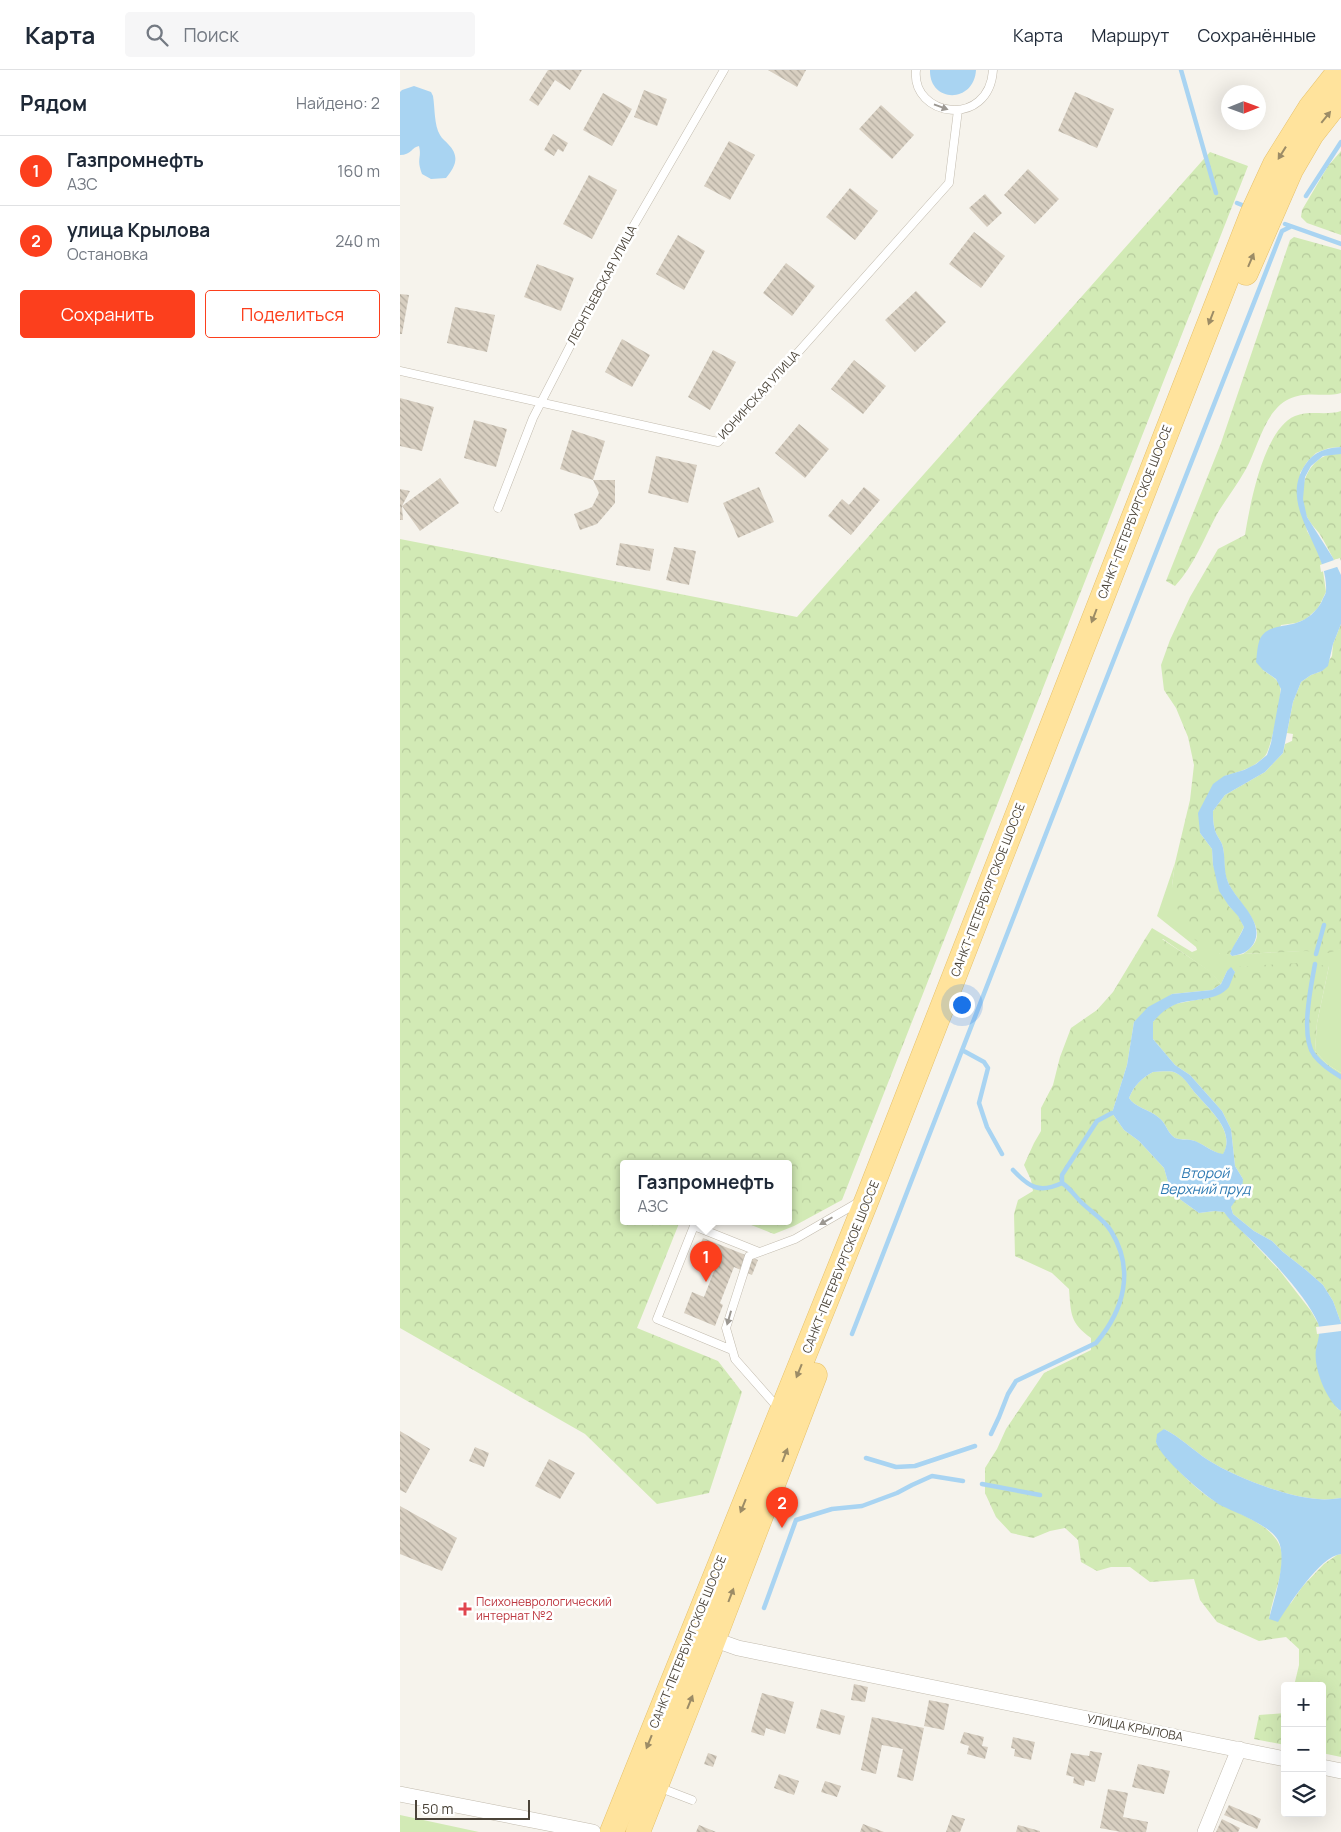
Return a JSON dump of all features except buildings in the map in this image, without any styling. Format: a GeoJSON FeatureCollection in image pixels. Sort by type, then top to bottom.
{"type":"FeatureCollection","features":[{"type":"Feature","properties":{"kind":"main road","name":"САНКТ-ПЕТЕРБУРГСКОЕ ШОССЕ"},"geometry":{"type":"LineString","coordinates":[[638,1832],[656,1786],[748,1494],[783,1413],[1252,214],[1275,164],[1310,108],[1340,70]]}},
{"type":"Feature","properties":{"kind":"main road","name":"САНКТ-ПЕТЕРБУРГСКОЕ ШОССЕ"},"geometry":{"type":"LineString","coordinates":[[612,1832],[703,1636],[1039,801],[1245,275],[1291,170],[1312,134],[1341,97]]}},
{"type":"Feature","properties":{"kind":"street","name":"УЛИЦА КРЫЛОВА"},"geometry":{"type":"LineString","coordinates":[[703,1636],[738,1648],[1281,1758]]}},
{"type":"Feature","properties":{"kind":"street"},"geometry":{"type":"LineString","coordinates":[[1205,1832],[1239,1749]]}},
{"type":"Feature","properties":{"kind":"street"},"geometry":{"type":"LineString","coordinates":[[1326,1768],[1341,1771]]}},
{"type":"Feature","properties":{"kind":"street"},"geometry":{"type":"LineString","coordinates":[[400,1794],[593,1832]]}},
{"type":"Feature","properties":{"kind":"lane","name":"ЛЕОНТЬЕВСКАЯ УЛИЦА"},"geometry":{"type":"LineString","coordinates":[[498,508],[540,403],[619,251],[724,70]]}},
{"type":"Feature","properties":{"kind":"lane"},"geometry":{"type":"LineString","coordinates":[[916,70],[918,86],[925,97],[934,105],[946,110],[958,110],[973,106],[985,96],[992,82],[993,70]]}},
{"type":"Feature","properties":{"kind":"lane","name":"ИОНИНСКАЯ УЛИЦА"},"geometry":{"type":"LineString","coordinates":[[400,371],[718,442],[949,182],[958,110]]}},
{"type":"Feature","properties":{"kind":"lane"},"geometry":{"type":"LineString","coordinates":[[783,1413],[735,1358],[726,1328],[749,1256],[795,1239],[868,1197]]}},
{"type":"Feature","properties":{"kind":"lane"},"geometry":{"type":"LineString","coordinates":[[732,1350],[657,1319],[694,1226],[759,1252]]}},
{"type":"Feature","properties":{"kind":"lane"},"geometry":{"type":"LineString","coordinates":[[656,1786],[692,1800]]}},
{"type":"Feature","properties":{"kind":"green space"},"geometry":{"type":"Polygon","coordinates":[[[1341,151],[1341,235],[1307,223],[1301,217],[1302,210],[1328,166],[1341,151]]]}},
{"type":"Feature","properties":{"kind":"green space"},"geometry":{"type":"Polygon","coordinates":[[[1210,152],[1248,166],[842,1200],[794,1226],[774,1234],[751,1225],[792,1225],[792,1160],[620,1160],[620,1225],[678,1225],[637,1328],[718,1361],[742,1392],[709,1493],[657,1504],[585,1434],[400,1328],[400,539],[797,617],[1210,152]]]}},
{"type":"Feature","properties":{"kind":"green space"},"geometry":{"type":"Polygon","coordinates":[[[1294,237],[1341,250],[1341,393],[1296,396],[1280,405],[1273,412],[1246,469],[1217,514],[1193,560],[1175,586],[1166,581],[1221,443],[1290,240],[1294,237]]]}},
{"type":"Feature","properties":{"kind":"green space"},"geometry":{"type":"Polygon","coordinates":[[[1341,411],[1341,447],[1329,448],[1316,453],[1300,473],[1307,531],[1316,546],[1322,564],[1326,592],[1318,608],[1306,619],[1296,623],[1281,625],[1263,670],[1277,680],[1280,685],[1276,721],[1267,752],[1261,760],[1251,767],[1225,776],[1200,833],[1212,849],[1213,865],[1229,906],[1238,915],[1244,927],[1230,954],[1220,954],[1195,940],[1184,924],[1176,905],[1172,886],[1175,863],[1190,800],[1194,765],[1188,737],[1176,708],[1164,690],[1161,665],[1170,640],[1190,597],[1218,549],[1245,535],[1260,469],[1275,436],[1284,424],[1295,416],[1306,413],[1341,411]]]}},
{"type":"Feature","properties":{"kind":"green space"},"geometry":{"type":"Polygon","coordinates":[[[1331,454],[1341,454],[1341,561],[1340,558],[1334,560],[1321,536],[1308,519],[1302,498],[1305,479],[1309,471],[1322,457],[1331,454]]]}},
{"type":"Feature","properties":{"kind":"green space"},"geometry":{"type":"Polygon","coordinates":[[[1341,624],[1341,949],[1328,953],[1306,951],[1243,954],[1253,946],[1257,937],[1256,928],[1226,877],[1223,849],[1214,828],[1213,811],[1225,795],[1265,772],[1283,753],[1285,744],[1292,741],[1293,734],[1287,733],[1293,702],[1301,682],[1311,675],[1322,671],[1332,656],[1333,644],[1341,624]]]}},
{"type":"Feature","properties":{"kind":"green space"},"geometry":{"type":"Polygon","coordinates":[[[1175,863],[1172,886],[1220,954],[1230,954],[1232,956],[1341,949],[1341,1073],[1327,1064],[1315,1051],[1317,1023],[1329,966],[1248,966],[1227,971],[1221,984],[1209,971],[1163,939],[1145,939],[1152,928],[1192,952],[1197,950],[1196,947],[1157,916],[1175,863]]]}},
{"type":"Feature","properties":{"kind":"green space"},"geometry":{"type":"Polygon","coordinates":[[[1145,939],[1162,939],[1210,971],[1221,984],[1212,990],[1172,994],[1134,1022],[1127,1065],[1112,1113],[1124,1130],[1139,1141],[1164,1168],[1170,1189],[1181,1200],[1199,1213],[1224,1212],[1280,1271],[1311,1311],[1319,1325],[1320,1338],[1316,1351],[1337,1408],[1341,1411],[1341,1498],[1305,1497],[1261,1485],[1208,1460],[1164,1429],[1156,1442],[1166,1456],[1196,1488],[1213,1500],[1261,1525],[1279,1543],[1282,1563],[1269,1619],[1291,1603],[1302,1587],[1324,1564],[1341,1554],[1341,1757],[1326,1754],[1326,1682],[1295,1682],[1299,1665],[1299,1649],[1286,1637],[1259,1641],[1217,1622],[1200,1600],[1194,1579],[1150,1582],[1130,1567],[1111,1567],[1097,1571],[1081,1562],[1078,1540],[1065,1528],[1050,1531],[1033,1538],[1011,1533],[996,1517],[985,1493],[985,1468],[997,1449],[1006,1429],[1044,1373],[1091,1350],[1091,1338],[1079,1328],[1073,1317],[1069,1289],[1052,1273],[1015,1256],[1014,1214],[1018,1200],[1033,1191],[1031,1180],[1024,1165],[1041,1131],[1041,1108],[1053,1085],[1060,1057],[1071,1028],[1097,1010],[1113,992],[1145,939]]]}},
{"type":"Feature","properties":{"kind":"green space"},"geometry":{"type":"Polygon","coordinates":[[[1298,963],[1329,966],[1317,1023],[1315,1051],[1327,1064],[1341,1073],[1341,1323],[1333,1301],[1323,1285],[1272,1241],[1254,1231],[1233,1214],[1231,1207],[1243,1179],[1235,1166],[1231,1129],[1222,1111],[1190,1075],[1175,1065],[1153,1039],[1153,1022],[1161,1012],[1175,1004],[1211,997],[1235,972],[1231,967],[1298,963]]]}},
{"type":"Feature","properties":{"kind":"green space"},"geometry":{"type":"Polygon","coordinates":[[[1153,1072],[1174,1072],[1185,1080],[1220,1122],[1226,1138],[1223,1155],[1195,1141],[1175,1138],[1161,1119],[1131,1101],[1129,1098],[1136,1086],[1142,1079],[1153,1072]]]}},
{"type":"Feature","properties":{"kind":"green space"},"geometry":{"type":"Polygon","coordinates":[[[1281,1713],[1281,1744],[1254,1739],[1259,1715],[1281,1713]]]}},
{"type":"Feature","properties":{"kind":"green space"},"geometry":{"type":"Polygon","coordinates":[[[400,1815],[479,1832],[400,1832],[400,1815]]]}},
{"type":"Feature","properties":{"kind":"water"},"geometry":{"type":"Polygon","coordinates":[[[930,70],[976,70],[973,81],[968,89],[960,94],[952,95],[936,89],[930,70]]]}},
{"type":"Feature","properties":{"kind":"water"},"geometry":{"type":"Polygon","coordinates":[[[414,86],[431,92],[438,131],[454,153],[454,165],[446,178],[431,179],[422,174],[419,165],[419,146],[407,154],[400,155],[400,92],[414,86]]]}},
{"type":"Feature","properties":{"kind":"water"},"geometry":{"type":"Polygon","coordinates":[[[1341,447],[1341,454],[1323,456],[1311,466],[1305,477],[1303,499],[1307,517],[1333,558],[1341,575],[1341,624],[1333,644],[1328,666],[1301,682],[1293,702],[1283,753],[1265,772],[1225,795],[1213,811],[1214,828],[1222,844],[1228,882],[1253,919],[1256,927],[1254,943],[1250,949],[1232,956],[1230,954],[1231,951],[1244,927],[1219,891],[1213,865],[1212,849],[1200,833],[1198,813],[1213,784],[1224,776],[1256,764],[1267,755],[1281,689],[1276,679],[1263,670],[1256,662],[1258,645],[1263,634],[1267,631],[1300,622],[1311,615],[1325,595],[1325,575],[1300,512],[1297,496],[1298,481],[1305,465],[1312,456],[1325,449],[1341,447]]]}},
{"type":"Feature","properties":{"kind":"water","name":"Второй Верхний пруд"},"geometry":{"type":"Polygon","coordinates":[[[1231,967],[1235,972],[1229,987],[1224,992],[1211,997],[1180,1003],[1168,1008],[1153,1022],[1153,1039],[1175,1065],[1190,1075],[1222,1111],[1231,1129],[1235,1166],[1243,1179],[1242,1191],[1231,1207],[1233,1214],[1254,1231],[1272,1241],[1306,1270],[1323,1285],[1333,1301],[1341,1323],[1341,1411],[1330,1399],[1319,1374],[1316,1356],[1319,1333],[1318,1323],[1297,1290],[1224,1212],[1199,1213],[1181,1200],[1170,1189],[1164,1168],[1139,1141],[1124,1130],[1112,1113],[1127,1065],[1134,1022],[1148,1007],[1172,994],[1212,990],[1221,984],[1231,967]],[[1153,1072],[1139,1082],[1131,1093],[1129,1098],[1131,1101],[1161,1119],[1175,1138],[1195,1141],[1223,1154],[1226,1138],[1220,1122],[1185,1080],[1176,1073],[1153,1072]]]}},
{"type":"Feature","properties":{"kind":"water"},"geometry":{"type":"Polygon","coordinates":[[[1164,1429],[1208,1460],[1261,1485],[1305,1497],[1341,1498],[1341,1554],[1324,1563],[1315,1572],[1278,1622],[1269,1619],[1281,1568],[1281,1548],[1278,1540],[1268,1529],[1260,1524],[1215,1502],[1175,1467],[1159,1449],[1156,1442],[1157,1434],[1164,1429]]]}},
{"type":"Feature","properties":{"kind":"pier"},"geometry":{"type":"Polygon","coordinates":[[[1337,559],[1340,566],[1321,572],[1320,565],[1337,559]]]}},
{"type":"Feature","properties":{"kind":"pier"},"geometry":{"type":"Polygon","coordinates":[[[1341,1324],[1341,1331],[1317,1334],[1316,1327],[1341,1324]]]}},
{"type":"Feature","properties":{"kind":"waterway"},"geometry":{"type":"LineString","coordinates":[[1181,70],[1216,193]]}},
{"type":"Feature","properties":{"kind":"waterway"},"geometry":{"type":"LineString","coordinates":[[1306,196],[1341,142]]}},
{"type":"Feature","properties":{"kind":"waterway"},"geometry":{"type":"LineString","coordinates":[[1237,203],[1242,205]]}},
{"type":"Feature","properties":{"kind":"waterway"},"geometry":{"type":"LineString","coordinates":[[1285,224],[1341,244]]}},
{"type":"Feature","properties":{"kind":"waterway"},"geometry":{"type":"LineString","coordinates":[[852,1334],[1282,231],[1290,227]]}},
{"type":"Feature","properties":{"kind":"waterway"},"geometry":{"type":"LineString","coordinates":[[1316,954],[1324,925]]}},
{"type":"Feature","properties":{"kind":"waterway"},"geometry":{"type":"LineString","coordinates":[[1315,964],[1307,1024],[1310,1047],[1320,1061],[1341,1077]]}},
{"type":"Feature","properties":{"kind":"waterway"},"geometry":{"type":"LineString","coordinates":[[962,1050],[984,1062],[988,1068],[979,1103],[987,1127],[1002,1154]]}},
{"type":"Feature","properties":{"kind":"waterway"},"geometry":{"type":"LineString","coordinates":[[991,1434],[1008,1394],[1016,1381],[1096,1343],[1114,1317],[1123,1289],[1124,1275],[1123,1260],[1118,1246],[1105,1223],[1062,1183],[1062,1175],[1097,1121],[1112,1113]]}},
{"type":"Feature","properties":{"kind":"waterway"},"geometry":{"type":"LineString","coordinates":[[1013,1170],[1024,1181],[1035,1187],[1047,1188],[1062,1183]]}},
{"type":"Feature","properties":{"kind":"waterway"},"geometry":{"type":"LineString","coordinates":[[866,1458],[896,1467],[915,1466],[975,1446]]}},
{"type":"Feature","properties":{"kind":"waterway"},"geometry":{"type":"LineString","coordinates":[[764,1608],[796,1520],[832,1509],[862,1506],[897,1493],[932,1476],[963,1481]]}},
{"type":"Feature","properties":{"kind":"waterway"},"geometry":{"type":"LineString","coordinates":[[982,1484],[1040,1495]]}},
{"type":"Feature","properties":{"kind":"place","name":"Газпромнефть"},"geometry":{"type":"Point","coordinates":[706,1282]}},
{"type":"Feature","properties":{"kind":"place","name":"улица Крылова"},"geometry":{"type":"Point","coordinates":[782,1528]}},
{"type":"Feature","properties":{"kind":"place","name":"Психоневрологический интернат №2"},"geometry":{"type":"Point","coordinates":[465,1609]}}]}
